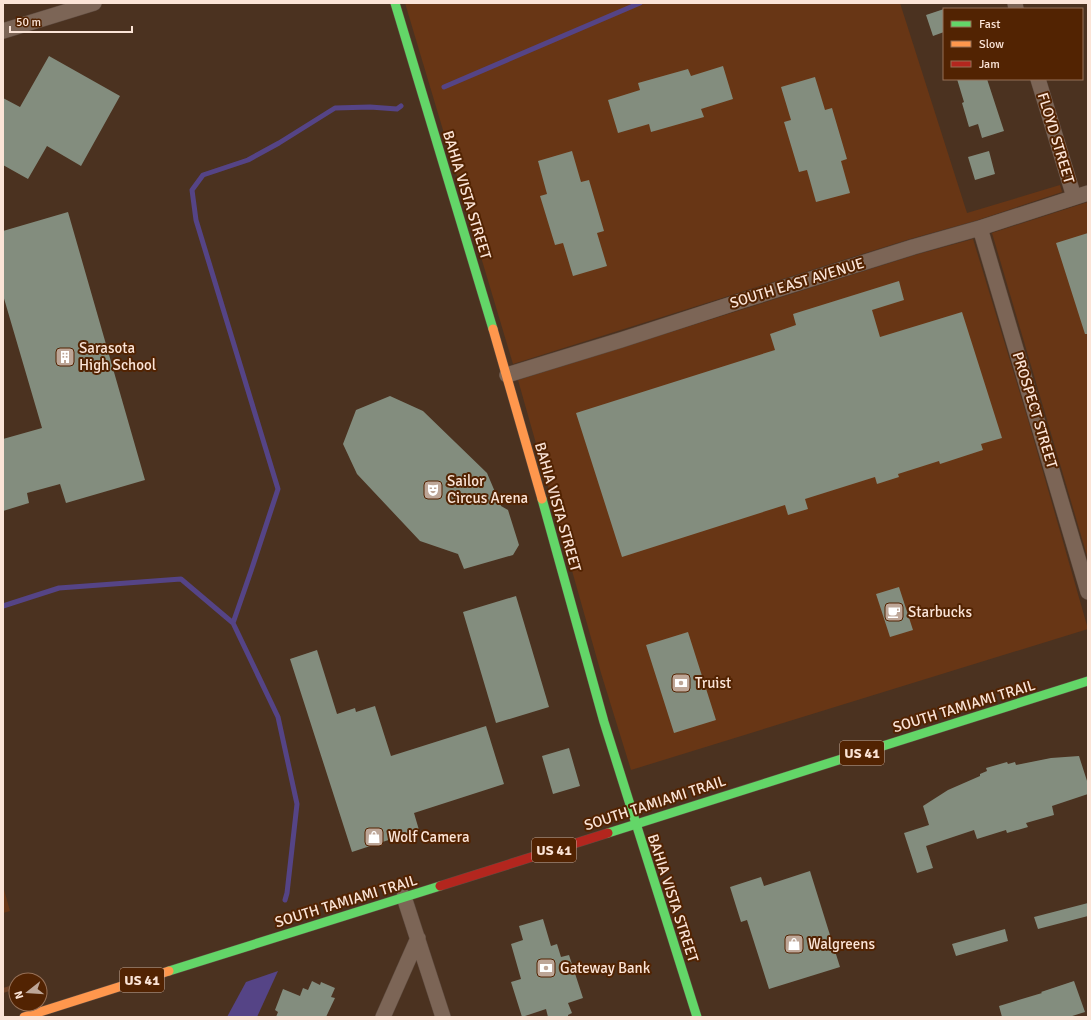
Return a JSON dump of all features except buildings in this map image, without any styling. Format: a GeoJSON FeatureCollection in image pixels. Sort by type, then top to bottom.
{"type":"FeatureCollection","features":[{"type":"Feature","properties":{"kind":"main road","name":"BAHIA VISTA STREET"},"geometry":{"type":"LineString","coordinates":[[395,3],[507,375],[602,714],[635,824],[697,1017]]}},
{"type":"Feature","properties":{"kind":"main road","name":"SOUTH TAMIAMI TRAIL"},"geometry":{"type":"LineString","coordinates":[[24,1017],[1088,681]]}},
{"type":"Feature","properties":{"kind":"street"},"geometry":{"type":"LineString","coordinates":[[3,31],[94,3]]}},
{"type":"Feature","properties":{"kind":"street","name":"FLOYD STREET"},"geometry":{"type":"LineString","coordinates":[[1038,80],[1074,197]]}},
{"type":"Feature","properties":{"kind":"street","name":"SOUTH EAST AVENUE"},"geometry":{"type":"LineString","coordinates":[[507,375],[771,291],[980,228],[1088,193]]}},
{"type":"Feature","properties":{"kind":"street","name":"PROSPECT STREET"},"geometry":{"type":"LineString","coordinates":[[980,228],[1088,592]]}},
{"type":"Feature","properties":{"kind":"street"},"geometry":{"type":"LineString","coordinates":[[404,897],[443,1017]]}},
{"type":"Feature","properties":{"kind":"street"},"geometry":{"type":"LineString","coordinates":[[383,1017],[418,938]]}},
{"type":"Feature","properties":{"kind":"shaded area"},"geometry":{"type":"Polygon","coordinates":[[[405,3],[900,3],[967,213],[1060,185],[1062,192],[978,220],[910,239],[513,364],[405,3]]]}},
{"type":"Feature","properties":{"kind":"shaded area"},"geometry":{"type":"Polygon","coordinates":[[[1088,202],[1088,559],[992,233],[1088,202]]]}},
{"type":"Feature","properties":{"kind":"shaded area"},"geometry":{"type":"Polygon","coordinates":[[[973,239],[1029,423],[1088,629],[631,770],[601,673],[518,380],[915,255],[973,239]]]}},
{"type":"Feature","properties":{"kind":"shaded area"},"geometry":{"type":"Polygon","coordinates":[[[3,886],[10,911],[3,913],[3,886]]]}},
{"type":"Feature","properties":{"kind":"shaded area"},"geometry":{"type":"Polygon","coordinates":[[[278,971],[257,1017],[227,1017],[246,982],[278,971]]]}},
{"type":"Feature","properties":{"kind":"shaded area"},"geometry":{"type":"Polygon","coordinates":[[[8,986],[8,991],[3,993],[3,988],[8,986]]]}},
{"type":"Feature","properties":{"kind":"waterway"},"geometry":{"type":"LineString","coordinates":[[444,87],[640,3]]}},
{"type":"Feature","properties":{"kind":"waterway"},"geometry":{"type":"LineString","coordinates":[[233,623],[278,489],[196,220],[192,190],[203,175],[248,160],[279,143],[335,108],[370,107],[397,109],[401,106]]}},
{"type":"Feature","properties":{"kind":"waterway"},"geometry":{"type":"LineString","coordinates":[[3,606],[59,588],[181,579],[233,623],[278,717],[297,804],[285,900]]}},
{"type":"Feature","properties":{"kind":"traffic: fast"},"geometry":{"type":"LineString","coordinates":[[395,3],[493,329]]}},
{"type":"Feature","properties":{"kind":"traffic: fast"},"geometry":{"type":"LineString","coordinates":[[542,499],[604,722],[697,1017]]}},
{"type":"Feature","properties":{"kind":"traffic: fast"},"geometry":{"type":"LineString","coordinates":[[608,833],[1088,681]]}},
{"type":"Feature","properties":{"kind":"traffic: fast"},"geometry":{"type":"LineString","coordinates":[[169,971],[440,886]]}},
{"type":"Feature","properties":{"kind":"traffic: slow"},"geometry":{"type":"LineString","coordinates":[[493,329],[542,499]]}},
{"type":"Feature","properties":{"kind":"traffic: slow"},"geometry":{"type":"LineString","coordinates":[[24,1017],[169,971]]}},
{"type":"Feature","properties":{"kind":"traffic: jam"},"geometry":{"type":"LineString","coordinates":[[440,886],[608,833]]}},
{"type":"Feature","properties":{"kind":"place","name":"Sarasota High School"},"geometry":{"type":"Point","coordinates":[65,357]}},
{"type":"Feature","properties":{"kind":"place","name":"Sailor Circus Arena"},"geometry":{"type":"Point","coordinates":[433,490]}},
{"type":"Feature","properties":{"kind":"place","name":"Starbucks"},"geometry":{"type":"Point","coordinates":[894,612]}},
{"type":"Feature","properties":{"kind":"place","name":"Truist"},"geometry":{"type":"Point","coordinates":[681,683]}},
{"type":"Feature","properties":{"kind":"place","name":"Wolf Camera"},"geometry":{"type":"Point","coordinates":[374,837]}},
{"type":"Feature","properties":{"kind":"place","name":"Walgreens"},"geometry":{"type":"Point","coordinates":[794,944]}},
{"type":"Feature","properties":{"kind":"place","name":"Gateway Bank"},"geometry":{"type":"Point","coordinates":[546,968]}}]}
